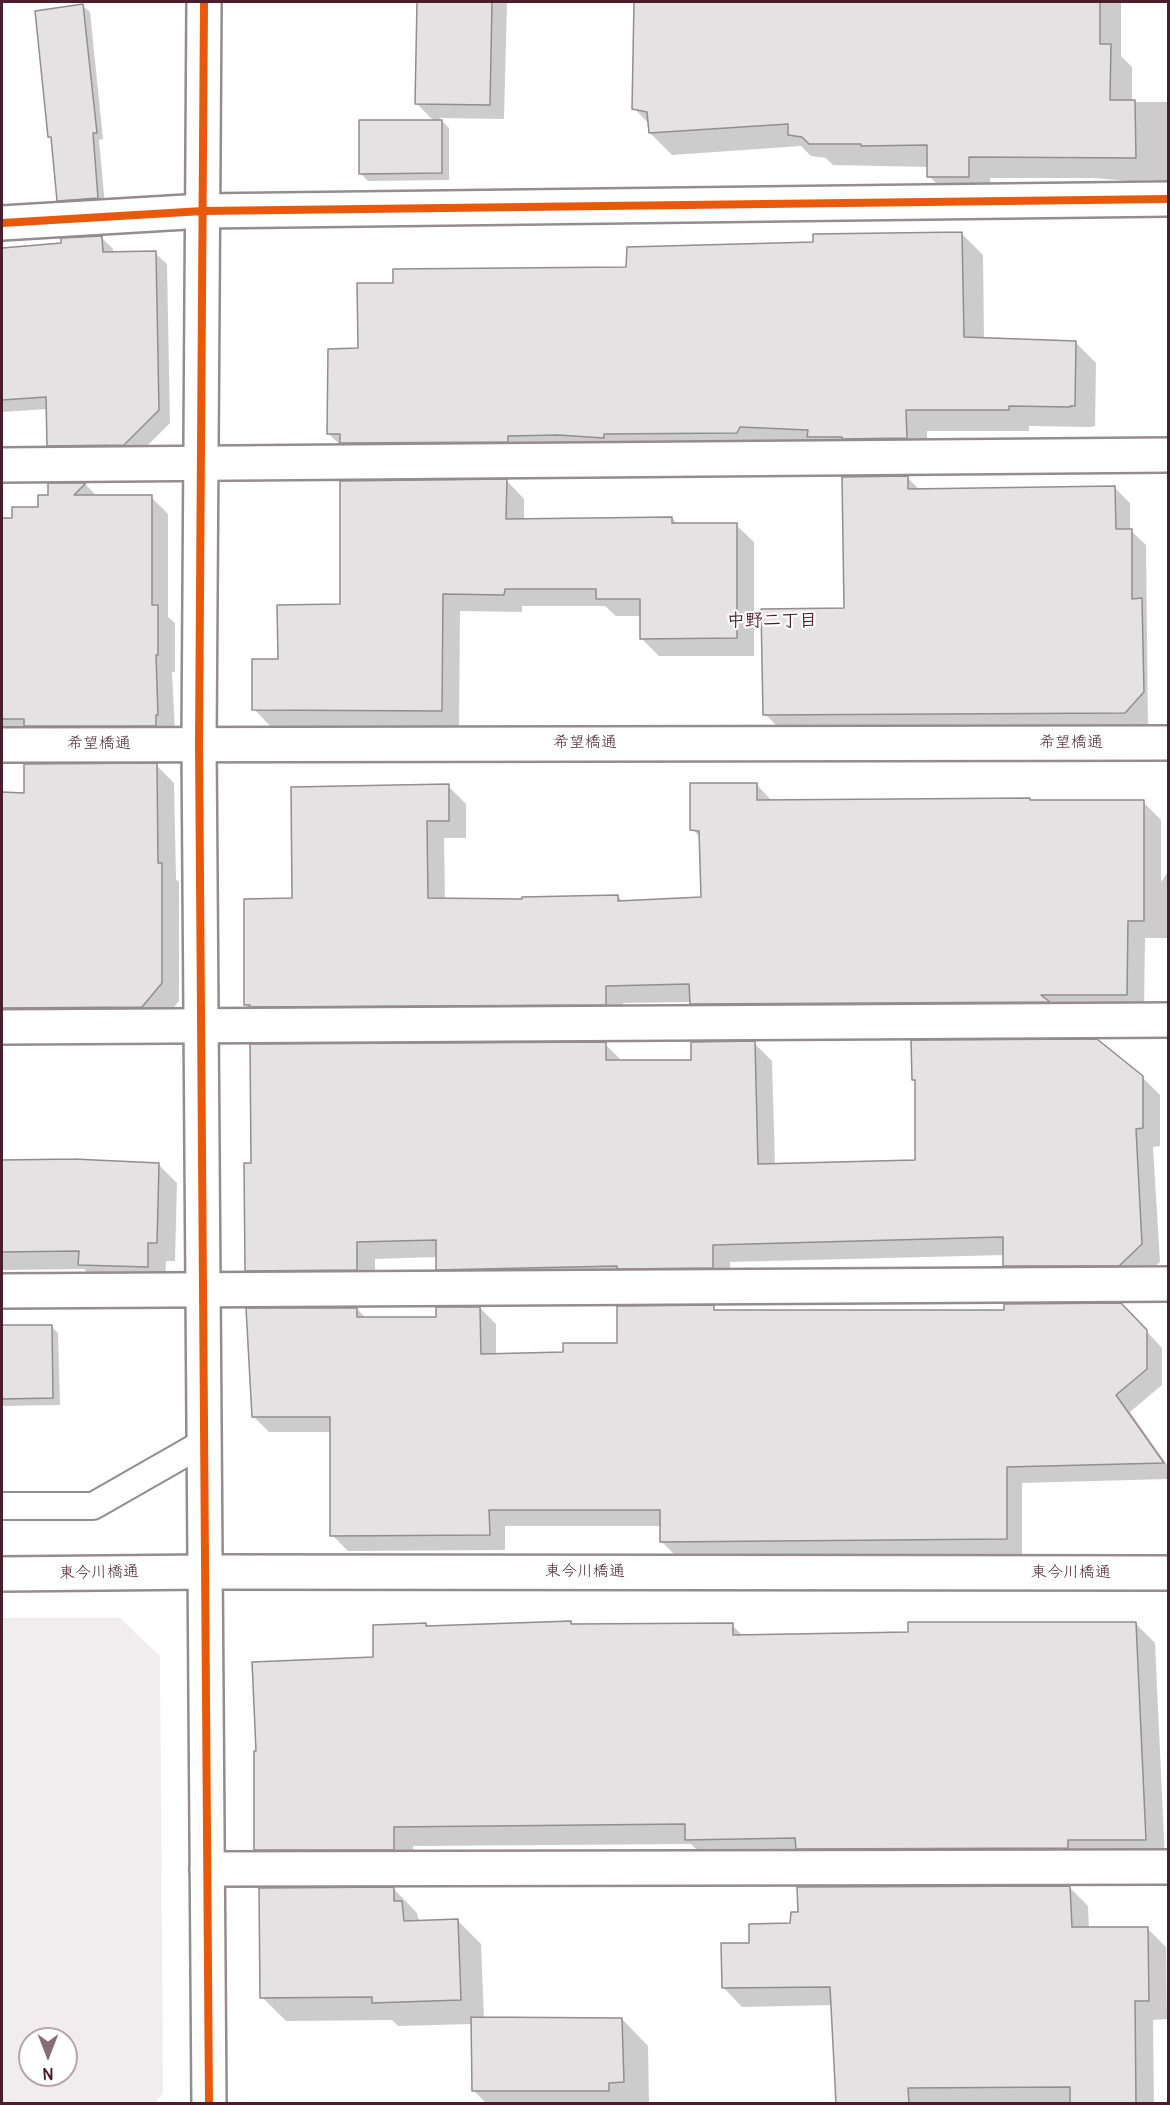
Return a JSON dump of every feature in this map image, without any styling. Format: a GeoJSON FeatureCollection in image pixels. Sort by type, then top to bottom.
{"type":"FeatureCollection","features":[{"type":"Feature","properties":{"kind":"street"},"geometry":{"type":"LineString","coordinates":[[204,2],[199,743],[209,2103]]}},
{"type":"Feature","properties":{"kind":"street"},"geometry":{"type":"LineString","coordinates":[[2,223],[203,211],[1168,199]]}},
{"type":"Feature","properties":{"kind":"street"},"geometry":{"type":"LineString","coordinates":[[2,465],[1168,455]]}},
{"type":"Feature","properties":{"kind":"street","name":"希望橋通"},"geometry":{"type":"LineString","coordinates":[[2,745],[1168,743]]}},
{"type":"Feature","properties":{"kind":"street"},"geometry":{"type":"LineString","coordinates":[[2,1027],[201,1024],[1168,1020]]}},
{"type":"Feature","properties":{"kind":"street"},"geometry":{"type":"LineString","coordinates":[[2,1291],[1168,1284]]}},
{"type":"Feature","properties":{"kind":"street","name":"東今川橋通"},"geometry":{"type":"LineString","coordinates":[[2,1574],[205,1572],[1168,1573]]}},
{"type":"Feature","properties":{"kind":"street"},"geometry":{"type":"LineString","coordinates":[[207,1869],[1168,1867]]}},
{"type":"Feature","properties":{"kind":"lane"},"geometry":{"type":"LineString","coordinates":[[2,1506],[93,1506],[205,1442]]}},
{"type":"Feature","properties":{"kind":"shaded area"},"geometry":{"type":"Polygon","coordinates":[[[2,1618],[120,1618],[160,1656],[163,2093],[155,2103],[2,2103],[2,1618]]]}},
{"type":"Feature","properties":{"kind":"building"},"geometry":{"type":"Polygon","coordinates":[[[417,2],[492,2],[490,105],[415,104],[417,2]]]}},
{"type":"Feature","properties":{"kind":"building"},"geometry":{"type":"Polygon","coordinates":[[[634,2],[1100,2],[1100,44],[1111,44],[1110,100],[1135,100],[1136,158],[969,157],[969,177],[927,177],[927,145],[809,144],[802,137],[788,135],[788,124],[649,133],[647,112],[632,109],[634,2]]]}},
{"type":"Feature","properties":{"kind":"building"},"geometry":{"type":"Polygon","coordinates":[[[83,4],[97,133],[93,133],[98,198],[57,201],[35,11],[83,4]]]}},
{"type":"Feature","properties":{"kind":"building"},"geometry":{"type":"Polygon","coordinates":[[[359,120],[442,120],[442,173],[359,174],[359,120]]]}},
{"type":"Feature","properties":{"kind":"building"},"geometry":{"type":"Polygon","coordinates":[[[962,232],[964,337],[1076,341],[1075,406],[1009,406],[1009,410],[906,410],[907,438],[807,437],[808,430],[740,427],[737,433],[604,434],[604,438],[558,435],[508,436],[508,442],[340,443],[340,434],[327,434],[328,349],[358,348],[357,283],[393,283],[393,269],[626,267],[627,247],[813,242],[813,234],[962,232]]]}},
{"type":"Feature","properties":{"kind":"building"},"geometry":{"type":"Polygon","coordinates":[[[102,236],[103,252],[156,251],[159,410],[124,445],[47,446],[46,397],[2,400],[2,248],[61,243],[61,238],[102,236]]]}},
{"type":"Feature","properties":{"kind":"building"},"geometry":{"type":"Polygon","coordinates":[[[908,476],[908,489],[1115,486],[1116,529],[1132,529],[1132,599],[1142,598],[1144,692],[1125,713],[763,715],[761,609],[844,608],[842,477],[908,476]]]}},
{"type":"Feature","properties":{"kind":"building"},"geometry":{"type":"Polygon","coordinates":[[[507,479],[506,519],[672,517],[672,523],[737,523],[737,638],[640,639],[640,599],[596,599],[596,589],[505,589],[504,595],[443,594],[442,711],[252,710],[252,659],[278,659],[277,605],[340,604],[340,481],[507,479]]]}},
{"type":"Feature","properties":{"kind":"building"},"geometry":{"type":"Polygon","coordinates":[[[48,483],[86,483],[74,495],[152,495],[152,605],[158,605],[158,655],[156,655],[158,715],[156,715],[156,726],[24,726],[24,719],[2,719],[2,518],[12,518],[12,507],[38,507],[38,495],[48,495],[48,483]]]}},
{"type":"Feature","properties":{"kind":"building"},"geometry":{"type":"Polygon","coordinates":[[[157,763],[158,863],[162,863],[162,983],[142,1007],[2,1008],[2,792],[24,793],[24,764],[157,763]]]}},
{"type":"Feature","properties":{"kind":"building"},"geometry":{"type":"Polygon","coordinates":[[[690,783],[757,783],[757,800],[1030,798],[1030,800],[1144,800],[1144,921],[1128,921],[1127,995],[1041,995],[1050,1002],[690,1004],[689,984],[606,986],[606,1005],[250,1007],[250,1005],[244,1005],[244,899],[292,898],[291,787],[449,784],[449,821],[427,821],[428,898],[522,899],[522,897],[618,895],[618,901],[701,897],[699,831],[690,830],[690,783]]]}},
{"type":"Feature","properties":{"kind":"building"},"geometry":{"type":"Polygon","coordinates":[[[1097,1039],[1143,1076],[1143,1128],[1136,1129],[1142,1244],[1119,1266],[1003,1266],[1003,1237],[713,1245],[713,1268],[617,1269],[617,1266],[436,1270],[436,1240],[357,1242],[357,1270],[245,1271],[244,1163],[251,1163],[250,1044],[606,1042],[606,1060],[691,1060],[691,1042],[755,1041],[758,1164],[915,1160],[915,1080],[912,1080],[911,1040],[1097,1039]]]}},
{"type":"Feature","properties":{"kind":"building"},"geometry":{"type":"Polygon","coordinates":[[[74,1159],[159,1163],[157,1243],[148,1243],[148,1267],[78,1265],[79,1251],[2,1252],[2,1160],[74,1159]]]}},
{"type":"Feature","properties":{"kind":"building"},"geometry":{"type":"Polygon","coordinates":[[[1121,1303],[1147,1330],[1147,1369],[1116,1395],[1164,1463],[1007,1467],[1007,1539],[660,1542],[660,1510],[489,1510],[490,1535],[330,1536],[330,1417],[252,1417],[246,1308],[357,1308],[357,1317],[436,1317],[436,1307],[480,1307],[481,1354],[563,1352],[563,1343],[617,1343],[617,1306],[714,1305],[714,1310],[1004,1310],[1004,1304],[1121,1303]]]}},
{"type":"Feature","properties":{"kind":"building"},"geometry":{"type":"Polygon","coordinates":[[[2,1325],[52,1325],[53,1398],[2,1399],[2,1325]]]}},
{"type":"Feature","properties":{"kind":"building"},"geometry":{"type":"Polygon","coordinates":[[[571,1621],[571,1624],[733,1623],[733,1635],[908,1632],[908,1622],[1136,1622],[1146,1840],[1068,1840],[1068,1848],[796,1849],[795,1838],[685,1840],[685,1824],[394,1827],[394,1850],[254,1850],[254,1751],[256,1751],[252,1662],[373,1657],[373,1625],[426,1623],[426,1626],[571,1621]]]}},
{"type":"Feature","properties":{"kind":"building"},"geometry":{"type":"Polygon","coordinates":[[[1070,1886],[1072,1927],[1148,1927],[1149,2001],[1135,2001],[1136,2103],[1070,2103],[1070,2087],[908,2088],[909,2103],[836,2103],[830,1987],[722,1988],[721,1943],[749,1943],[749,1924],[790,1923],[791,1912],[798,1912],[797,1887],[1070,1886]]]}},
{"type":"Feature","properties":{"kind":"building"},"geometry":{"type":"Polygon","coordinates":[[[394,1887],[394,1901],[402,1901],[404,1921],[458,1919],[461,2000],[372,2003],[372,1997],[260,1998],[259,1888],[394,1887]]]}},
{"type":"Feature","properties":{"kind":"building"},"geometry":{"type":"Polygon","coordinates":[[[471,2017],[622,2018],[624,2082],[609,2083],[609,2091],[472,2091],[471,2017]]]}},
{"type":"Feature","properties":{"kind":"cycle path"},"geometry":{"type":"LineString","coordinates":[[204,2],[199,743],[209,2104]]}},
{"type":"Feature","properties":{"kind":"cycle path"},"geometry":{"type":"LineString","coordinates":[[2,223],[203,211],[1168,199]]}},
{"type":"Feature","properties":{"kind":"district","name":"中野二丁目"},"geometry":{"type":"Point","coordinates":[772,621]}}]}
